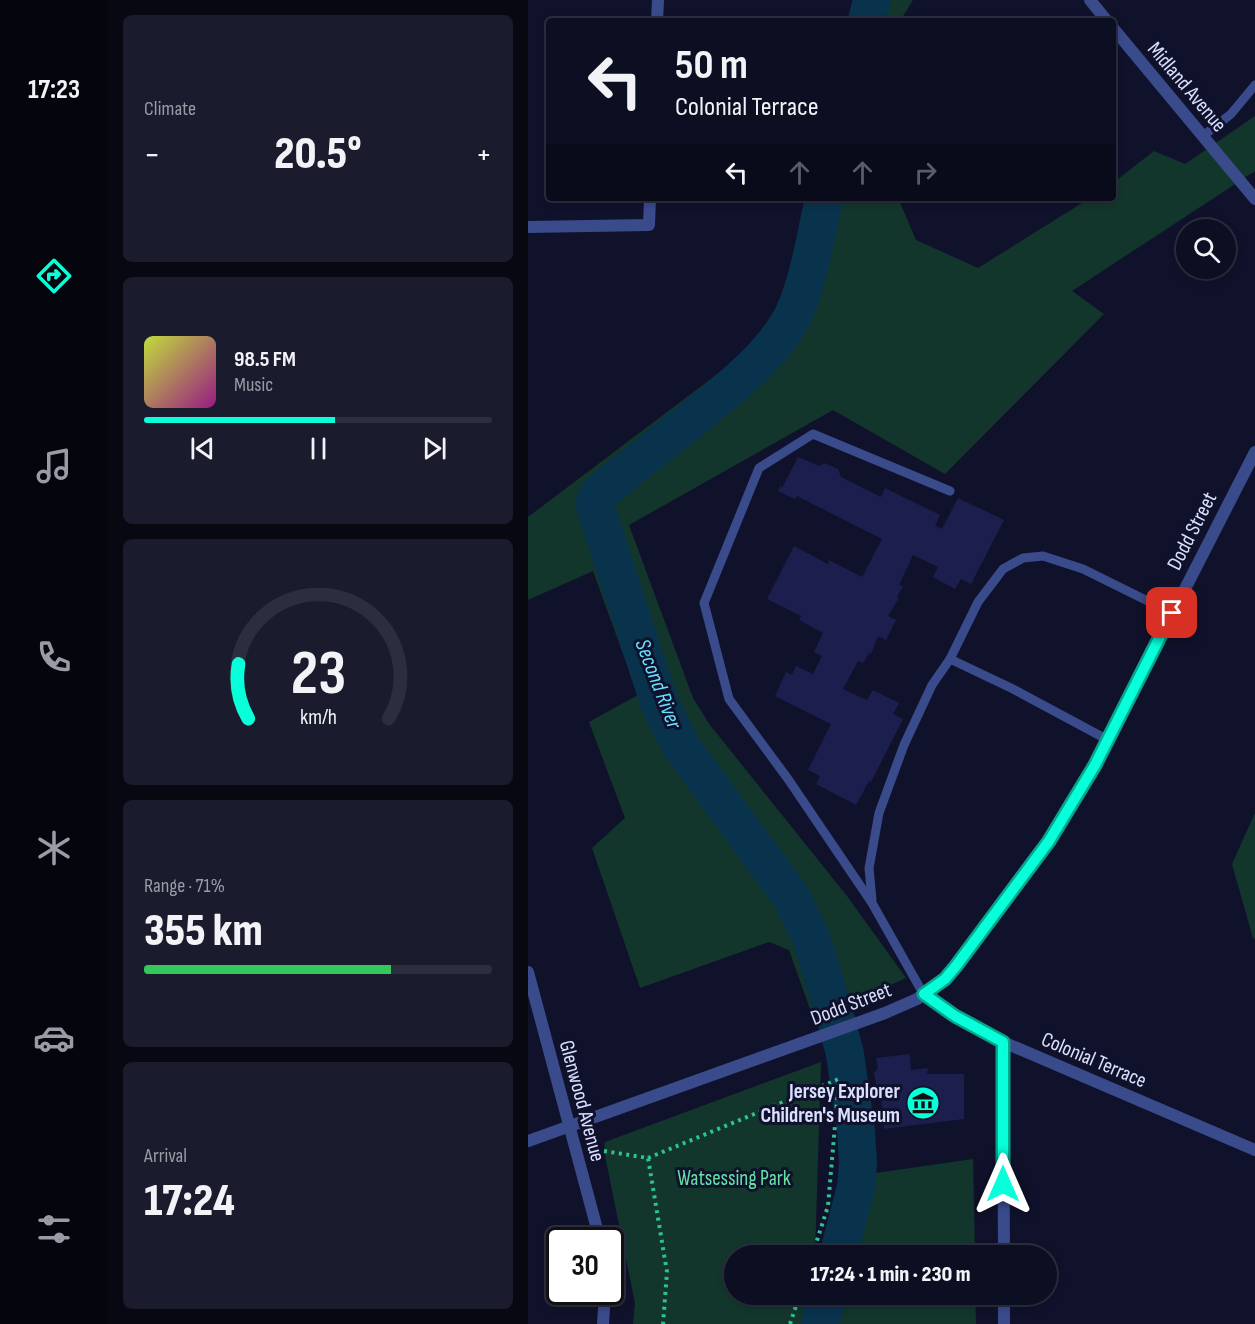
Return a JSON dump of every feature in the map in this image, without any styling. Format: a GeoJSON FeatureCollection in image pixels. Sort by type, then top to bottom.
{"type":"FeatureCollection","features":[{"type":"Feature","properties":{"kind":"street"},"geometry":{"type":"LineString","coordinates":[[657,18],[658,0]]}},
{"type":"Feature","properties":{"kind":"street"},"geometry":{"type":"LineString","coordinates":[[1090,0],[1105,18]]}},
{"type":"Feature","properties":{"kind":"street","name":"Midland Avenue"},"geometry":{"type":"LineString","coordinates":[[1116,32],[1255,199]]}},
{"type":"Feature","properties":{"kind":"street"},"geometry":{"type":"LineString","coordinates":[[528,227],[649,225],[650,201]]}},
{"type":"Feature","properties":{"kind":"street","name":"Dodd Street"},"geometry":{"type":"LineString","coordinates":[[528,1141],[901,1007],[945,979],[1049,841],[1095,765],[1255,452]]}},
{"type":"Feature","properties":{"kind":"street","name":"Glenwood Avenue"},"geometry":{"type":"LineString","coordinates":[[528,972],[596,1227]]}},
{"type":"Feature","properties":{"kind":"street","name":"Colonial Terrace"},"geometry":{"type":"LineString","coordinates":[[924,994],[955,1016],[1003,1042],[1255,1150]]}},
{"type":"Feature","properties":{"kind":"street"},"geometry":{"type":"LineString","coordinates":[[1003,1042],[1004,1245]]}},
{"type":"Feature","properties":{"kind":"street"},"geometry":{"type":"LineString","coordinates":[[603,1324],[604,1305]]}},
{"type":"Feature","properties":{"kind":"street"},"geometry":{"type":"LineString","coordinates":[[1004,1305],[1004,1324]]}},
{"type":"Feature","properties":{"kind":"lane"},"geometry":{"type":"LineString","coordinates":[[1203,136],[1232,114],[1255,85]]}},
{"type":"Feature","properties":{"kind":"lane"},"geometry":{"type":"LineString","coordinates":[[924,994],[872,903],[788,779],[729,699],[704,603],[759,468],[813,434],[950,491]]}},
{"type":"Feature","properties":{"kind":"lane"},"geometry":{"type":"LineString","coordinates":[[872,903],[869,868],[879,813],[904,745],[932,685],[950,659],[978,602],[1003,569],[1023,558],[1043,556],[1083,569],[1172,613]]}},
{"type":"Feature","properties":{"kind":"lane"},"geometry":{"type":"LineString","coordinates":[[950,659],[1011,688],[1108,740]]}},
{"type":"Feature","properties":{"kind":"path"},"geometry":{"type":"LineString","coordinates":[[604,1151],[648,1158],[839,1079],[828,1206],[816,1245]]}},
{"type":"Feature","properties":{"kind":"path"},"geometry":{"type":"LineString","coordinates":[[648,1158],[667,1272],[663,1324]]}},
{"type":"Feature","properties":{"kind":"path"},"geometry":{"type":"LineString","coordinates":[[790,1324],[796,1305]]}},
{"type":"Feature","properties":{"kind":"green space"},"geometry":{"type":"Polygon","coordinates":[[[867,0],[913,0],[902,18],[862,18],[867,0]]]}},
{"type":"Feature","properties":{"kind":"green space"},"geometry":{"type":"Polygon","coordinates":[[[1255,116],[1255,171],[1182,219],[1176,219],[1176,223],[1072,291],[1104,314],[945,474],[833,410],[629,525],[693,698],[710,725],[847,896],[906,978],[860,999],[811,1012],[789,950],[769,942],[640,988],[592,848],[625,818],[589,722],[638,695],[593,571],[528,600],[528,517],[773,332],[810,201],[899,201],[916,240],[978,268],[1085,201],[1116,201],[1116,181],[1154,151],[1185,164],[1255,116]]]}},
{"type":"Feature","properties":{"kind":"green space"},"geometry":{"type":"Polygon","coordinates":[[[1255,813],[1255,939],[1232,864],[1255,813]]]}},
{"type":"Feature","properties":{"kind":"green space","name":"Watsessing Park"},"geometry":{"type":"Polygon","coordinates":[[[821,1062],[815,1245],[724,1245],[724,1305],[814,1305],[813,1324],[633,1324],[635,1303],[624,1249],[624,1227],[620,1227],[604,1151],[605,1142],[821,1062]]]}},
{"type":"Feature","properties":{"kind":"green space"},"geometry":{"type":"Polygon","coordinates":[[[973,1159],[975,1245],[851,1245],[862,1175],[973,1159]]]}},
{"type":"Feature","properties":{"kind":"green space"},"geometry":{"type":"Polygon","coordinates":[[[840,1305],[975,1305],[976,1324],[837,1324],[840,1305]]]}},
{"type":"Feature","properties":{"kind":"building"},"geometry":{"type":"Polygon","coordinates":[[[798,457],[820,466],[824,463],[838,469],[841,477],[881,497],[885,488],[940,515],[935,526],[942,529],[958,498],[1004,520],[971,584],[961,579],[955,589],[933,577],[938,567],[913,555],[899,585],[903,586],[897,597],[899,598],[888,616],[896,620],[886,640],[878,636],[871,654],[869,653],[863,663],[858,661],[843,689],[867,700],[873,690],[899,703],[893,714],[903,719],[871,782],[869,781],[856,805],[816,784],[820,776],[808,770],[831,724],[775,696],[786,672],[792,675],[796,666],[813,674],[822,656],[814,652],[823,633],[799,620],[801,616],[767,599],[794,546],[828,564],[829,560],[862,577],[882,539],[797,496],[795,499],[778,491],[780,486],[782,488],[798,457]]]}},
{"type":"Feature","properties":{"kind":"building","name":"Jersey Explorer Children's Museum"},"geometry":{"type":"Polygon","coordinates":[[[910,1054],[911,1070],[928,1068],[927,1074],[964,1074],[964,1119],[884,1129],[880,1088],[876,1084],[874,1073],[878,1068],[876,1058],[910,1054]]]}},
{"type":"Feature","properties":{"kind":"waterway","name":"Second River"},"geometry":{"type":"LineString","coordinates":[[868,18],[872,0]]}},
{"type":"Feature","properties":{"kind":"waterway","name":"Second River"},"geometry":{"type":"LineString","coordinates":[[823,201],[804,286],[785,329],[746,374],[600,493],[595,506],[660,705],[681,746],[792,898],[811,937],[845,1054],[856,1131],[858,1163],[856,1187],[841,1245]]}},
{"type":"Feature","properties":{"kind":"waterway","name":"Second River"},"geometry":{"type":"LineString","coordinates":[[820,1324],[825,1305]]}},
{"type":"Feature","properties":{"kind":"place","name":"Jersey Explorer Children's Museum"},"geometry":{"type":"Point","coordinates":[923,1103]}},
{"type":"Feature","properties":{"kind":"route"},"geometry":{"type":"LineString","coordinates":[[1003,1184],[1003,1042],[955,1016],[924,994],[945,979],[956,966],[1049,841],[1095,765],[1172,613]]}}]}
